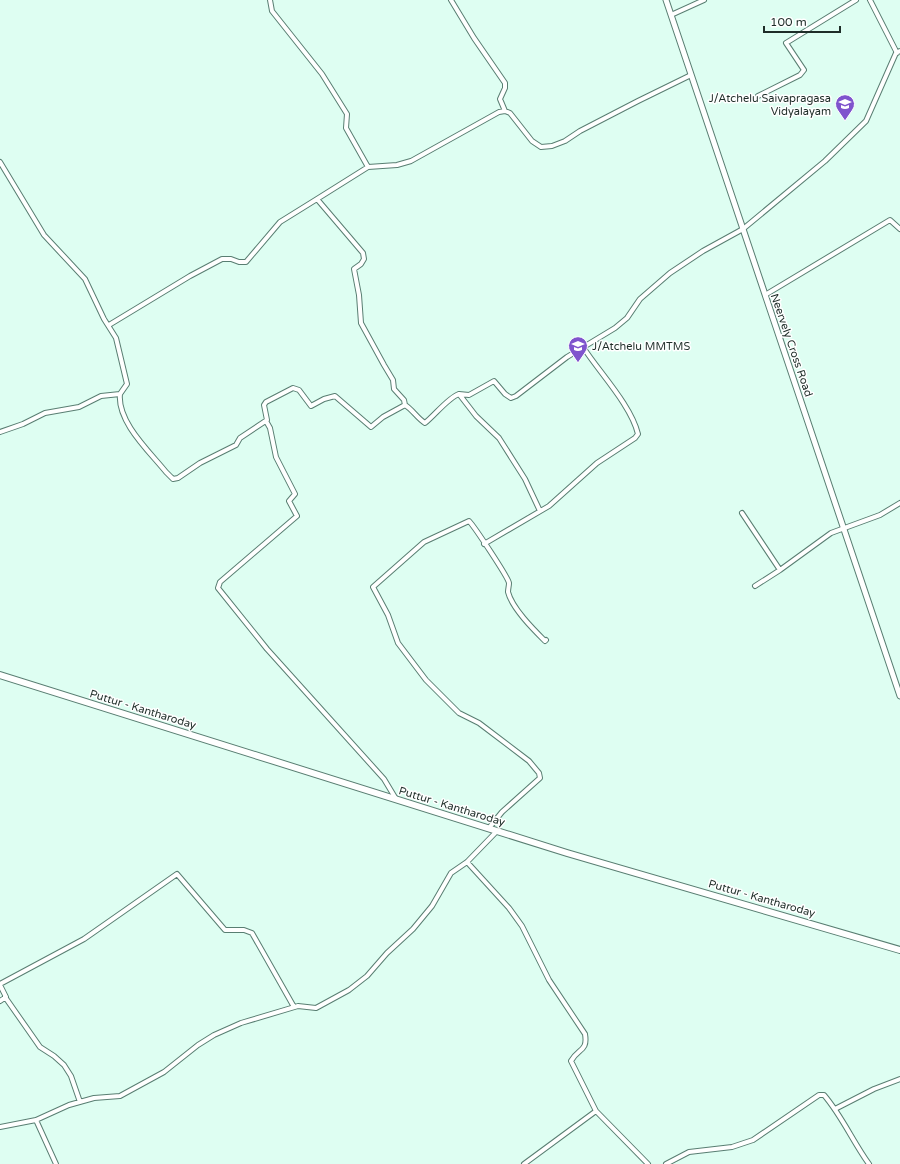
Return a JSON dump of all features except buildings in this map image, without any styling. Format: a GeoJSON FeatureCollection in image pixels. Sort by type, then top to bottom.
{"type":"FeatureCollection","features":[{"type":"Feature","properties":{"kind":"main road","name":"Puttur - Kantharoday"},"geometry":{"type":"LineString","coordinates":[[0,675],[497,831],[900,950]]}},
{"type":"Feature","properties":{"kind":"street"},"geometry":{"type":"LineString","coordinates":[[270,0],[272,10],[322,74],[347,114],[346,128],[368,168]]}},
{"type":"Feature","properties":{"kind":"street"},"geometry":{"type":"LineString","coordinates":[[451,0],[474,38],[505,83],[506,88],[500,99],[505,111]]}},
{"type":"Feature","properties":{"kind":"street","name":"Neervely Cross Road"},"geometry":{"type":"LineString","coordinates":[[666,0],[844,528],[897,679],[900,696]]}},
{"type":"Feature","properties":{"kind":"street"},"geometry":{"type":"LineString","coordinates":[[671,15],[704,0]]}},
{"type":"Feature","properties":{"kind":"street"},"geometry":{"type":"LineString","coordinates":[[758,96],[800,75],[804,70],[786,43],[856,0]]}},
{"type":"Feature","properties":{"kind":"street"},"geometry":{"type":"LineString","coordinates":[[317,199],[363,253],[364,259],[361,264],[354,269],[359,295],[361,323],[394,380],[394,389],[404,400],[405,405],[412,410],[416,417],[425,423],[439,412],[454,396],[459,394],[469,395],[494,381],[505,394],[511,398],[516,396],[567,357],[615,328],[626,318],[640,300],[670,273],[703,251],[743,229],[825,161],[866,121],[899,52],[870,0]]}},
{"type":"Feature","properties":{"kind":"street"},"geometry":{"type":"LineString","coordinates":[[109,326],[183,280],[222,259],[246,262],[280,222],[368,168],[397,165],[411,161],[499,112],[505,111],[510,113],[532,141],[541,147],[552,146],[565,141],[580,131],[631,104],[691,75]]}},
{"type":"Feature","properties":{"kind":"street"},"geometry":{"type":"LineString","coordinates":[[0,162],[44,235],[85,279],[104,319],[116,338],[127,384],[120,394],[122,411],[128,424],[173,479],[178,478],[200,463],[236,445],[240,438],[266,421],[268,418],[264,405],[266,402],[293,388],[300,390],[311,406],[324,399],[335,396],[371,428],[383,417],[405,405]]}},
{"type":"Feature","properties":{"kind":"street"},"geometry":{"type":"LineString","coordinates":[[765,295],[890,220],[900,229]]}},
{"type":"Feature","properties":{"kind":"street"},"geometry":{"type":"LineString","coordinates":[[484,544],[517,524],[522,524],[549,506],[597,463],[636,438],[638,434],[622,402],[583,347]]}},
{"type":"Feature","properties":{"kind":"street"},"geometry":{"type":"LineString","coordinates":[[0,432],[23,424],[45,413],[79,407],[101,396],[120,394]]}},
{"type":"Feature","properties":{"kind":"street"},"geometry":{"type":"LineString","coordinates":[[459,394],[476,416],[499,438],[525,479],[540,511]]}},
{"type":"Feature","properties":{"kind":"street"},"geometry":{"type":"LineString","coordinates":[[266,421],[270,428],[276,457],[295,494],[289,501],[297,516],[220,582],[218,588],[267,648],[384,779],[396,799]]}},
{"type":"Feature","properties":{"kind":"street"},"geometry":{"type":"LineString","coordinates":[[755,586],[831,533],[880,515],[900,503]]}},
{"type":"Feature","properties":{"kind":"street"},"geometry":{"type":"LineString","coordinates":[[742,513],[780,570]]}},
{"type":"Feature","properties":{"kind":"street"},"geometry":{"type":"LineString","coordinates":[[489,828],[502,812],[540,778],[539,773],[529,761],[479,723],[459,712],[426,680],[398,643],[388,615],[373,587],[424,542],[469,521],[475,526],[484,544],[505,574],[509,583],[508,592],[524,620],[545,641],[546,640]]}},
{"type":"Feature","properties":{"kind":"street"},"geometry":{"type":"LineString","coordinates":[[0,1126],[36,1120],[80,1102],[94,1098],[120,1096],[164,1072],[198,1045],[214,1035],[241,1023],[294,1007],[316,1008],[349,990],[367,976],[387,953],[413,928],[432,906],[452,873],[467,862],[497,831]]}},
{"type":"Feature","properties":{"kind":"street"},"geometry":{"type":"LineString","coordinates":[[467,862],[509,908],[522,926],[549,980],[585,1034],[587,1043],[584,1048],[570,1061],[596,1111],[648,1164]]}},
{"type":"Feature","properties":{"kind":"street"},"geometry":{"type":"LineString","coordinates":[[80,1102],[71,1076],[64,1065],[40,1047],[5,997],[0,985],[84,939],[177,874],[225,930],[244,930],[252,933],[294,1007]]}},
{"type":"Feature","properties":{"kind":"street"},"geometry":{"type":"LineString","coordinates":[[0,1001],[5,997]]}},
{"type":"Feature","properties":{"kind":"street"},"geometry":{"type":"LineString","coordinates":[[835,1109],[874,1089],[900,1079]]}},
{"type":"Feature","properties":{"kind":"street"},"geometry":{"type":"LineString","coordinates":[[666,1164],[689,1152],[732,1147],[752,1140],[819,1095],[824,1095],[835,1109],[855,1145],[869,1164]]}},
{"type":"Feature","properties":{"kind":"street"},"geometry":{"type":"LineString","coordinates":[[524,1164],[596,1111]]}},
{"type":"Feature","properties":{"kind":"street"},"geometry":{"type":"LineString","coordinates":[[36,1120],[56,1164]]}},
{"type":"Feature","properties":{"kind":"place","name":"J/Atchelu Saivapragasa Vidyalayam"},"geometry":{"type":"Point","coordinates":[845,121]}},
{"type":"Feature","properties":{"kind":"place","name":"J/Atchelu MMTMS"},"geometry":{"type":"Point","coordinates":[578,363]}}]}
